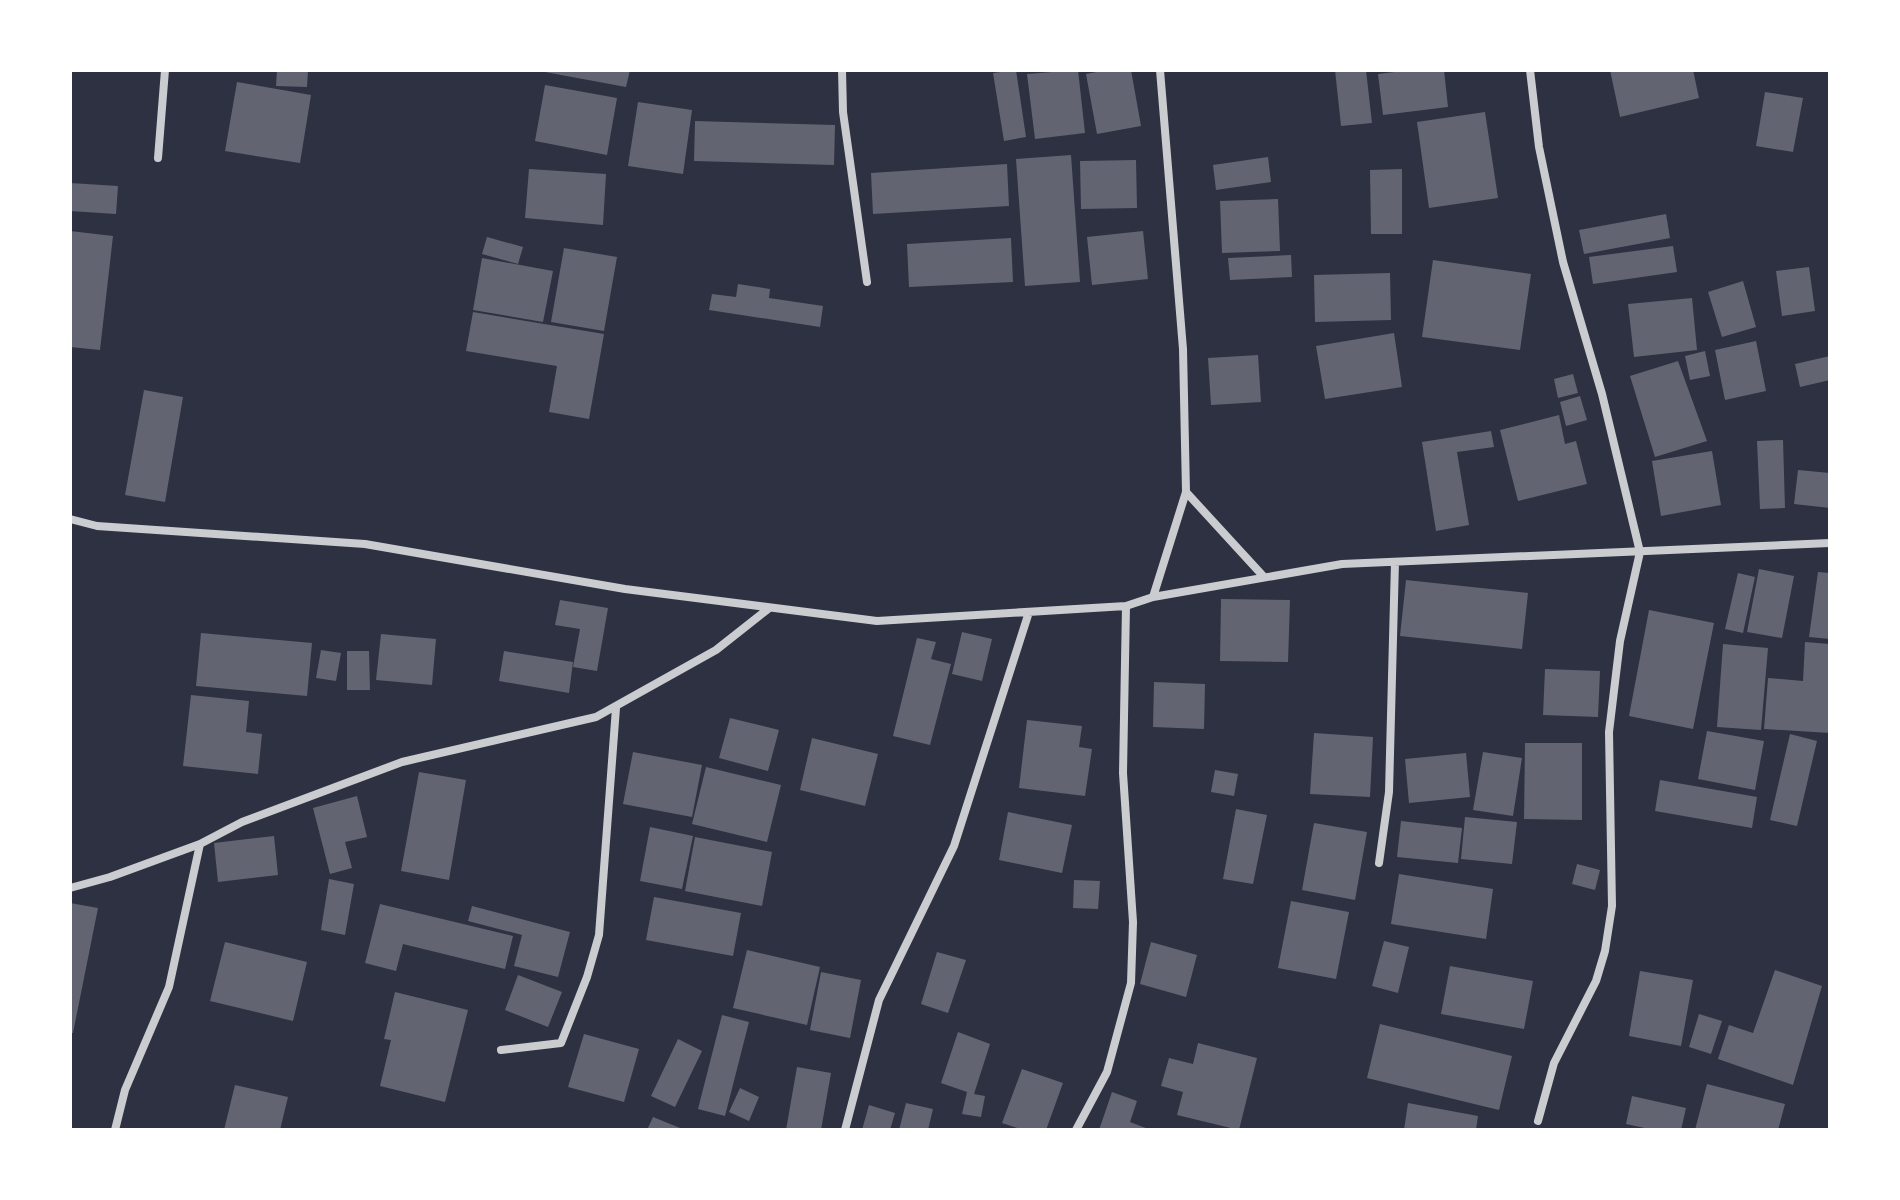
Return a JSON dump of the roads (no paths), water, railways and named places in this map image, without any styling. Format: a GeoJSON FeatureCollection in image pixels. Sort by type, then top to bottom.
{"type":"FeatureCollection","features":[{"type":"Feature","properties":{"kind":"street"},"geometry":{"type":"LineString","coordinates":[[158,158],[165,70]]}},
{"type":"Feature","properties":{"kind":"street"},"geometry":{"type":"LineString","coordinates":[[842,70],[843,112],[867,282]]}},
{"type":"Feature","properties":{"kind":"street"},"geometry":{"type":"LineString","coordinates":[[1153,597],[1186,492],[1183,349],[1160,70]]}},
{"type":"Feature","properties":{"kind":"street"},"geometry":{"type":"LineString","coordinates":[[1530,70],[1539,147],[1563,262],[1602,394],[1640,552],[1620,641],[1609,732],[1612,906],[1605,951],[1596,981],[1554,1063],[1538,1121]]}},
{"type":"Feature","properties":{"kind":"street"},"geometry":{"type":"LineString","coordinates":[[1186,492],[1264,577]]}},
{"type":"Feature","properties":{"kind":"street"},"geometry":{"type":"LineString","coordinates":[[70,519],[97,526],[365,544],[625,589],[877,621],[1126,606],[1153,597],[1342,564],[1830,543]]}},
{"type":"Feature","properties":{"kind":"street"},"geometry":{"type":"LineString","coordinates":[[1379,863],[1389,792],[1395,562]]}},
{"type":"Feature","properties":{"kind":"street"},"geometry":{"type":"LineString","coordinates":[[1076,1130],[1107,1072],[1131,983],[1133,922],[1123,773],[1126,606]]}},
{"type":"Feature","properties":{"kind":"street"},"geometry":{"type":"LineString","coordinates":[[70,888],[110,877],[200,844],[242,822],[402,762],[596,717],[716,650],[768,609]]}},
{"type":"Feature","properties":{"kind":"street"},"geometry":{"type":"LineString","coordinates":[[845,1130],[879,1000],[954,846],[1029,612]]}},
{"type":"Feature","properties":{"kind":"street"},"geometry":{"type":"LineString","coordinates":[[501,1050],[561,1043],[587,977],[599,935],[616,708]]}},
{"type":"Feature","properties":{"kind":"street"},"geometry":{"type":"LineString","coordinates":[[115,1130],[125,1090],[169,987],[200,844]]}}]}
